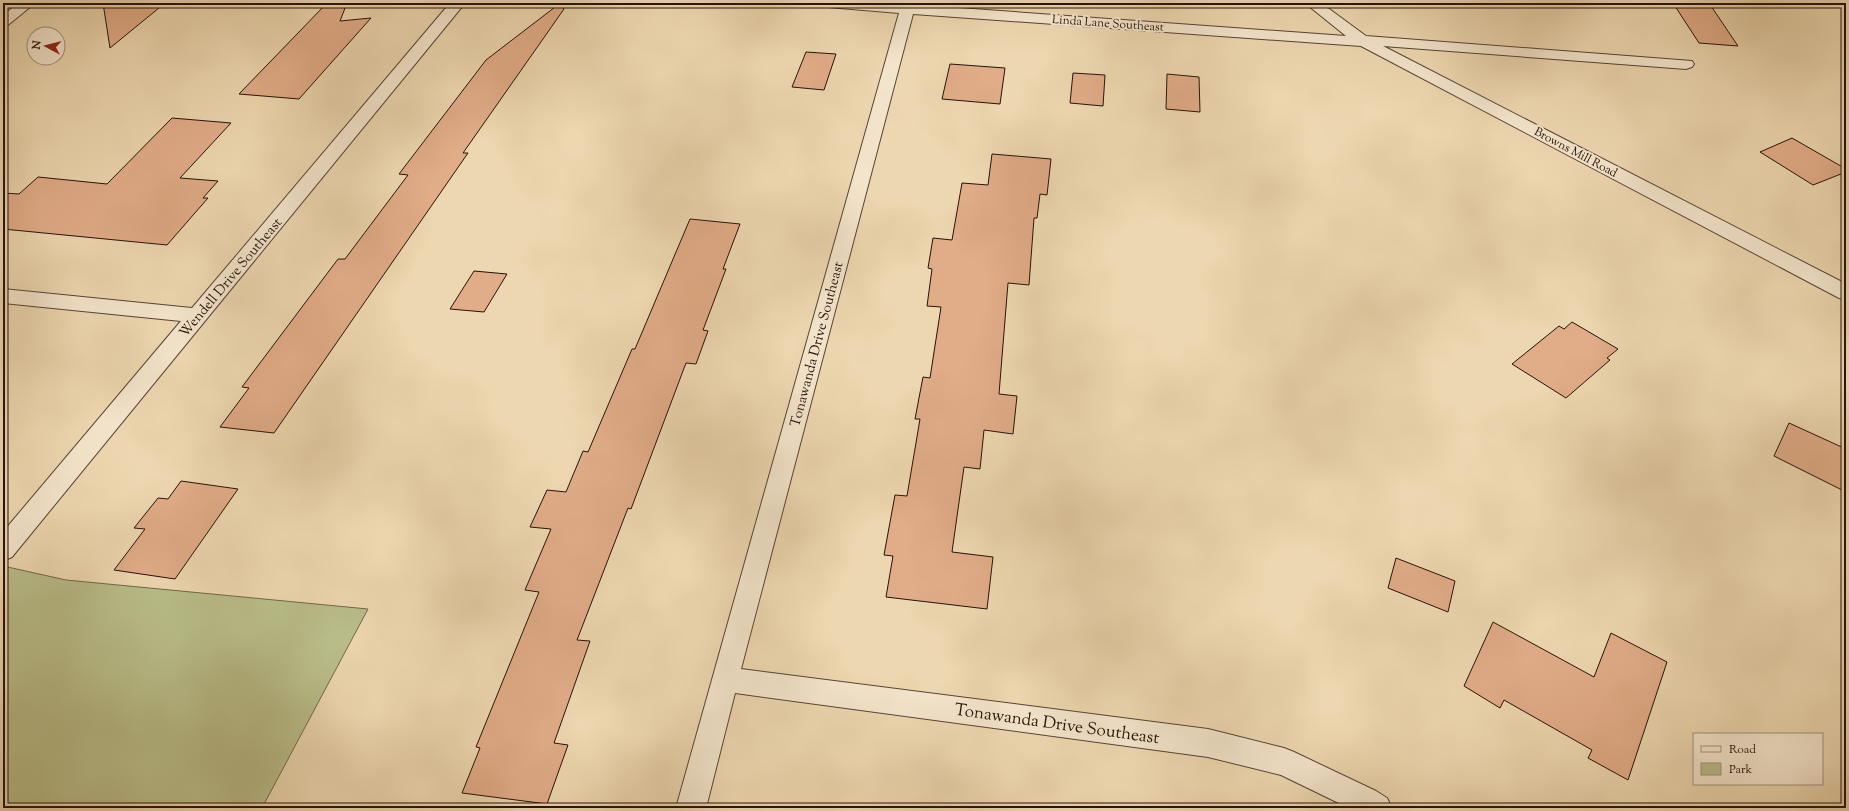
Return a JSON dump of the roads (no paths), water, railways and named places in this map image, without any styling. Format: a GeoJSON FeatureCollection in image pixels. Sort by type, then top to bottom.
{"type":"FeatureCollection","features":[{"type":"Feature","properties":{"kind":"street"},"geometry":{"type":"LineString","coordinates":[[3,22],[28,3]]}},
{"type":"Feature","properties":{"kind":"street","name":"Wendell Drive Southeast"},"geometry":{"type":"LineString","coordinates":[[3,550],[458,3]]}},
{"type":"Feature","properties":{"kind":"street","name":"Linda Lane Southeast"},"geometry":{"type":"LineString","coordinates":[[828,3],[1686,64]]}},
{"type":"Feature","properties":{"kind":"street","name":"Browns Mill Road"},"geometry":{"type":"LineString","coordinates":[[1312,3],[1363,41],[1846,293]]}},
{"type":"Feature","properties":{"kind":"street","name":"Tonawanda Drive Southeast"},"geometry":{"type":"LineString","coordinates":[[691,808],[906,9]]}},
{"type":"Feature","properties":{"kind":"street"},"geometry":{"type":"LineString","coordinates":[[3,296],[198,316]]}},
{"type":"Feature","properties":{"kind":"street","name":"Tonawanda Drive Southeast"},"geometry":{"type":"LineString","coordinates":[[726,679],[1208,743],[1284,762],[1366,801],[1377,808]]}}]}
